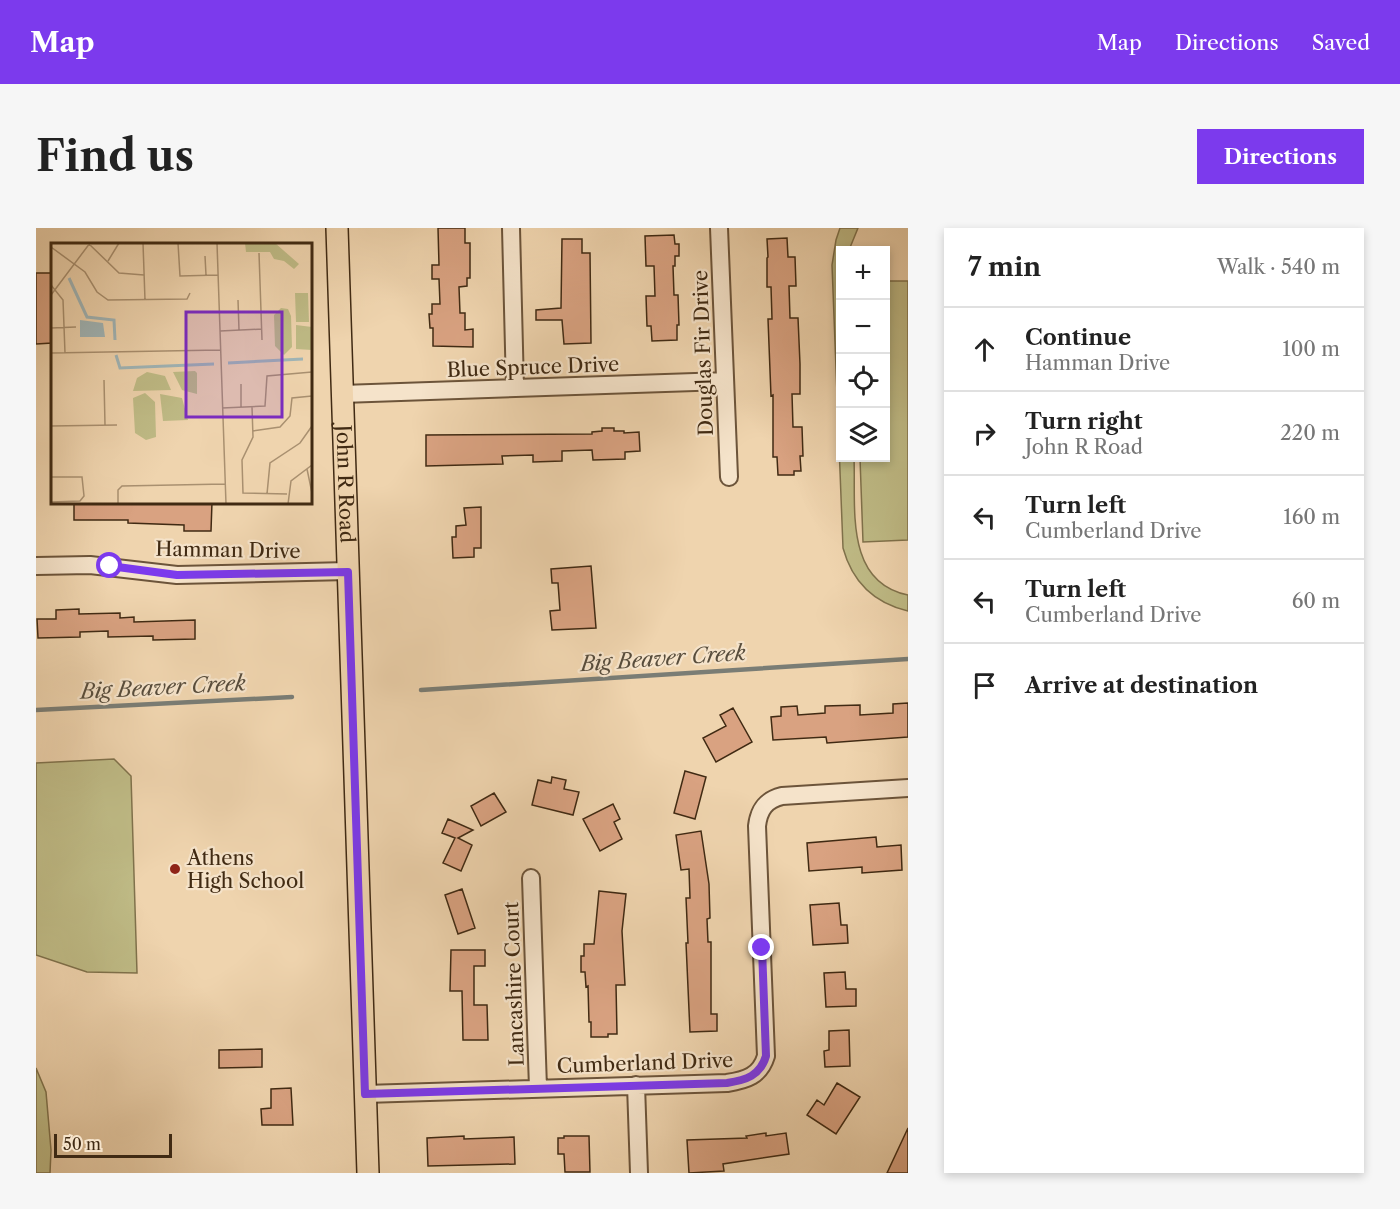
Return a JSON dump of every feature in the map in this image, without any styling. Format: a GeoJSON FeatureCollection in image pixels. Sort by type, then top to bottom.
{"type":"FeatureCollection","features":[{"type":"Feature","properties":{"kind":"main road","name":"John R Road"},"geometry":{"type":"LineString","coordinates":[[337,228],[368,1173]]}},
{"type":"Feature","properties":{"kind":"street"},"geometry":{"type":"LineString","coordinates":[[511,228],[515,388]]}},
{"type":"Feature","properties":{"kind":"street","name":"Douglas Fir Drive"},"geometry":{"type":"LineString","coordinates":[[719,228],[729,477]]}},
{"type":"Feature","properties":{"kind":"street","name":"Blue Spruce Drive"},"geometry":{"type":"LineString","coordinates":[[342,394],[725,381]]}},
{"type":"Feature","properties":{"kind":"street","name":"Hamman Drive"},"geometry":{"type":"LineString","coordinates":[[36,566],[90,565],[177,575],[348,572]]}},
{"type":"Feature","properties":{"kind":"street","name":"Cumberland Drive"},"geometry":{"type":"LineString","coordinates":[[365,1094],[738,1081],[756,1074],[763,1064],[766,1047],[757,826],[761,808],[767,802],[782,796],[908,788]]}},
{"type":"Feature","properties":{"kind":"street","name":"Lancashire Court"},"geometry":{"type":"LineString","coordinates":[[531,878],[538,1088]]}},
{"type":"Feature","properties":{"kind":"street"},"geometry":{"type":"LineString","coordinates":[[636,1085],[639,1173]]}},
{"type":"Feature","properties":{"kind":"shaded area"},"geometry":{"type":"Polygon","coordinates":[[[840,228],[858,228],[851,246],[836,246],[836,368],[832,265],[836,240],[840,228]]]}},
{"type":"Feature","properties":{"kind":"shaded area"},"geometry":{"type":"Polygon","coordinates":[[[890,281],[908,281],[908,540],[863,542],[860,462],[890,462],[890,281]]]}},
{"type":"Feature","properties":{"kind":"shaded area"},"geometry":{"type":"Polygon","coordinates":[[[840,462],[854,462],[855,519],[863,559],[873,575],[887,587],[908,595],[908,611],[885,602],[866,589],[852,571],[843,548],[840,462]]]}},
{"type":"Feature","properties":{"kind":"shaded area"},"geometry":{"type":"Polygon","coordinates":[[[114,759],[131,776],[137,973],[87,972],[36,955],[36,763],[114,759]]]}},
{"type":"Feature","properties":{"kind":"shaded area"},"geometry":{"type":"Polygon","coordinates":[[[36,1068],[46,1092],[51,1150],[50,1173],[36,1173],[36,1068]]]}},
{"type":"Feature","properties":{"kind":"building"},"geometry":{"type":"Polygon","coordinates":[[[438,228],[465,228],[465,243],[470,243],[470,278],[467,278],[467,286],[459,287],[460,313],[465,313],[465,330],[473,329],[473,347],[433,346],[433,328],[430,328],[429,314],[432,314],[432,304],[440,304],[439,279],[432,279],[432,265],[439,265],[438,228]]]}},
{"type":"Feature","properties":{"kind":"building"},"geometry":{"type":"Polygon","coordinates":[[[674,235],[675,244],[679,244],[679,256],[675,256],[675,266],[673,266],[674,295],[678,295],[677,340],[652,341],[651,326],[647,326],[646,296],[655,296],[654,266],[646,266],[645,236],[674,235]]]}},
{"type":"Feature","properties":{"kind":"building"},"geometry":{"type":"Polygon","coordinates":[[[787,238],[788,257],[795,257],[796,286],[789,286],[790,318],[798,318],[800,364],[800,394],[792,394],[793,427],[802,427],[803,456],[800,456],[801,471],[794,471],[794,475],[778,475],[777,457],[773,457],[773,395],[771,396],[768,319],[772,319],[771,287],[767,287],[767,239],[787,238]]]}},
{"type":"Feature","properties":{"kind":"building"},"geometry":{"type":"Polygon","coordinates":[[[562,239],[582,239],[582,253],[590,253],[591,343],[564,344],[562,320],[536,320],[536,310],[561,308],[562,239]]]}},
{"type":"Feature","properties":{"kind":"building"},"geometry":{"type":"Polygon","coordinates":[[[36,273],[51,273],[51,343],[36,344],[36,273]]]}},
{"type":"Feature","properties":{"kind":"building"},"geometry":{"type":"Polygon","coordinates":[[[602,428],[614,428],[614,431],[624,431],[624,433],[639,432],[640,451],[625,452],[625,459],[593,460],[592,450],[562,451],[562,461],[533,462],[533,455],[502,456],[503,464],[426,466],[426,435],[592,434],[592,432],[602,431],[602,428]]]}},
{"type":"Feature","properties":{"kind":"building"},"geometry":{"type":"Polygon","coordinates":[[[74,504],[212,504],[211,531],[184,531],[184,525],[128,523],[128,520],[74,520],[74,504]]]}},
{"type":"Feature","properties":{"kind":"building"},"geometry":{"type":"Polygon","coordinates":[[[481,507],[481,548],[474,548],[474,557],[453,558],[452,537],[456,537],[456,526],[466,525],[464,508],[481,507]]]}},
{"type":"Feature","properties":{"kind":"building"},"geometry":{"type":"Polygon","coordinates":[[[591,566],[596,628],[552,630],[550,611],[560,610],[558,583],[552,583],[551,569],[591,566]]]}},
{"type":"Feature","properties":{"kind":"building"},"geometry":{"type":"Polygon","coordinates":[[[79,609],[79,614],[120,613],[120,618],[134,617],[134,622],[195,620],[195,639],[153,640],[153,636],[108,637],[108,631],[80,632],[80,637],[38,638],[37,619],[56,619],[56,610],[79,609]]]}},
{"type":"Feature","properties":{"kind":"building"},"geometry":{"type":"Polygon","coordinates":[[[908,703],[908,737],[827,743],[826,737],[773,740],[771,717],[781,716],[781,707],[797,706],[798,715],[825,713],[825,706],[860,705],[860,715],[893,713],[893,704],[908,703]]]}},
{"type":"Feature","properties":{"kind":"building"},"geometry":{"type":"Polygon","coordinates":[[[733,708],[752,742],[716,762],[703,738],[726,726],[720,715],[733,708]]]}},
{"type":"Feature","properties":{"kind":"building"},"geometry":{"type":"Polygon","coordinates":[[[685,771],[706,777],[695,819],[674,813],[685,771]]]}},
{"type":"Feature","properties":{"kind":"building"},"geometry":{"type":"Polygon","coordinates":[[[552,777],[566,780],[564,789],[579,792],[573,815],[532,805],[538,780],[551,783],[552,777]]]}},
{"type":"Feature","properties":{"kind":"building"},"geometry":{"type":"Polygon","coordinates":[[[494,793],[506,812],[481,826],[471,806],[494,793]]]}},
{"type":"Feature","properties":{"kind":"building"},"geometry":{"type":"Polygon","coordinates":[[[613,804],[620,819],[614,822],[622,839],[600,851],[583,819],[613,804]]]}},
{"type":"Feature","properties":{"kind":"building"},"geometry":{"type":"Polygon","coordinates":[[[448,819],[473,830],[458,838],[472,845],[461,871],[443,863],[455,838],[442,833],[448,819]]]}},
{"type":"Feature","properties":{"kind":"building"},"geometry":{"type":"Polygon","coordinates":[[[701,831],[709,884],[710,918],[707,919],[708,942],[711,942],[711,1014],[717,1014],[717,1031],[690,1032],[686,943],[688,943],[686,898],[690,898],[689,869],[681,870],[676,835],[701,831]]]}},
{"type":"Feature","properties":{"kind":"building"},"geometry":{"type":"Polygon","coordinates":[[[876,837],[877,847],[901,845],[902,870],[862,873],[862,867],[809,871],[807,843],[876,837]]]}},
{"type":"Feature","properties":{"kind":"building"},"geometry":{"type":"Polygon","coordinates":[[[462,889],[475,928],[458,934],[445,895],[462,889]]]}},
{"type":"Feature","properties":{"kind":"building"},"geometry":{"type":"Polygon","coordinates":[[[599,891],[626,894],[622,931],[625,985],[616,985],[617,1034],[608,1034],[608,1037],[591,1037],[588,986],[586,987],[585,972],[581,972],[584,944],[594,944],[599,891]]]}},
{"type":"Feature","properties":{"kind":"building"},"geometry":{"type":"Polygon","coordinates":[[[839,903],[841,925],[847,925],[848,943],[813,945],[810,905],[839,903]]]}},
{"type":"Feature","properties":{"kind":"building"},"geometry":{"type":"Polygon","coordinates":[[[451,950],[485,950],[485,966],[474,966],[474,1005],[487,1005],[488,1040],[463,1040],[462,991],[450,991],[451,950]]]}},
{"type":"Feature","properties":{"kind":"building"},"geometry":{"type":"Polygon","coordinates":[[[845,972],[846,989],[856,989],[856,1006],[826,1007],[824,973],[845,972]]]}},
{"type":"Feature","properties":{"kind":"building"},"geometry":{"type":"Polygon","coordinates":[[[849,1030],[850,1066],[825,1067],[824,1051],[829,1050],[829,1031],[849,1030]]]}},
{"type":"Feature","properties":{"kind":"building"},"geometry":{"type":"Polygon","coordinates":[[[262,1049],[262,1067],[219,1068],[219,1050],[262,1049]]]}},
{"type":"Feature","properties":{"kind":"building"},"geometry":{"type":"Polygon","coordinates":[[[837,1083],[860,1097],[836,1134],[807,1115],[817,1100],[824,1105],[837,1083]]]}},
{"type":"Feature","properties":{"kind":"building"},"geometry":{"type":"Polygon","coordinates":[[[291,1088],[293,1125],[262,1125],[261,1109],[271,1108],[271,1089],[291,1088]]]}},
{"type":"Feature","properties":{"kind":"building"},"geometry":{"type":"Polygon","coordinates":[[[908,1128],[908,1173],[887,1173],[908,1128]]]}},
{"type":"Feature","properties":{"kind":"building"},"geometry":{"type":"Polygon","coordinates":[[[766,1133],[766,1136],[786,1133],[789,1154],[723,1164],[724,1171],[689,1173],[687,1140],[747,1138],[746,1136],[766,1133]]]}},
{"type":"Feature","properties":{"kind":"building"},"geometry":{"type":"Polygon","coordinates":[[[464,1136],[464,1139],[514,1137],[515,1164],[428,1166],[427,1138],[464,1136]]]}},
{"type":"Feature","properties":{"kind":"building"},"geometry":{"type":"Polygon","coordinates":[[[564,1136],[589,1136],[590,1172],[565,1172],[564,1154],[558,1154],[558,1138],[564,1138],[564,1136]]]}},
{"type":"Feature","properties":{"kind":"waterway","name":"Big Beaver Creek"},"geometry":{"type":"LineString","coordinates":[[421,690],[908,659]]}},
{"type":"Feature","properties":{"kind":"waterway","name":"Big Beaver Creek"},"geometry":{"type":"LineString","coordinates":[[36,710],[292,697]]}},
{"type":"Feature","properties":{"kind":"place","name":"Athens High School"},"geometry":{"type":"Point","coordinates":[175,869]}},
{"type":"Feature","properties":{"kind":"route"},"geometry":{"type":"LineString","coordinates":[[110,566],[177,575],[348,572],[365,1094],[727,1083],[749,1078],[760,1070],[766,1056],[762,948]]}}]}
